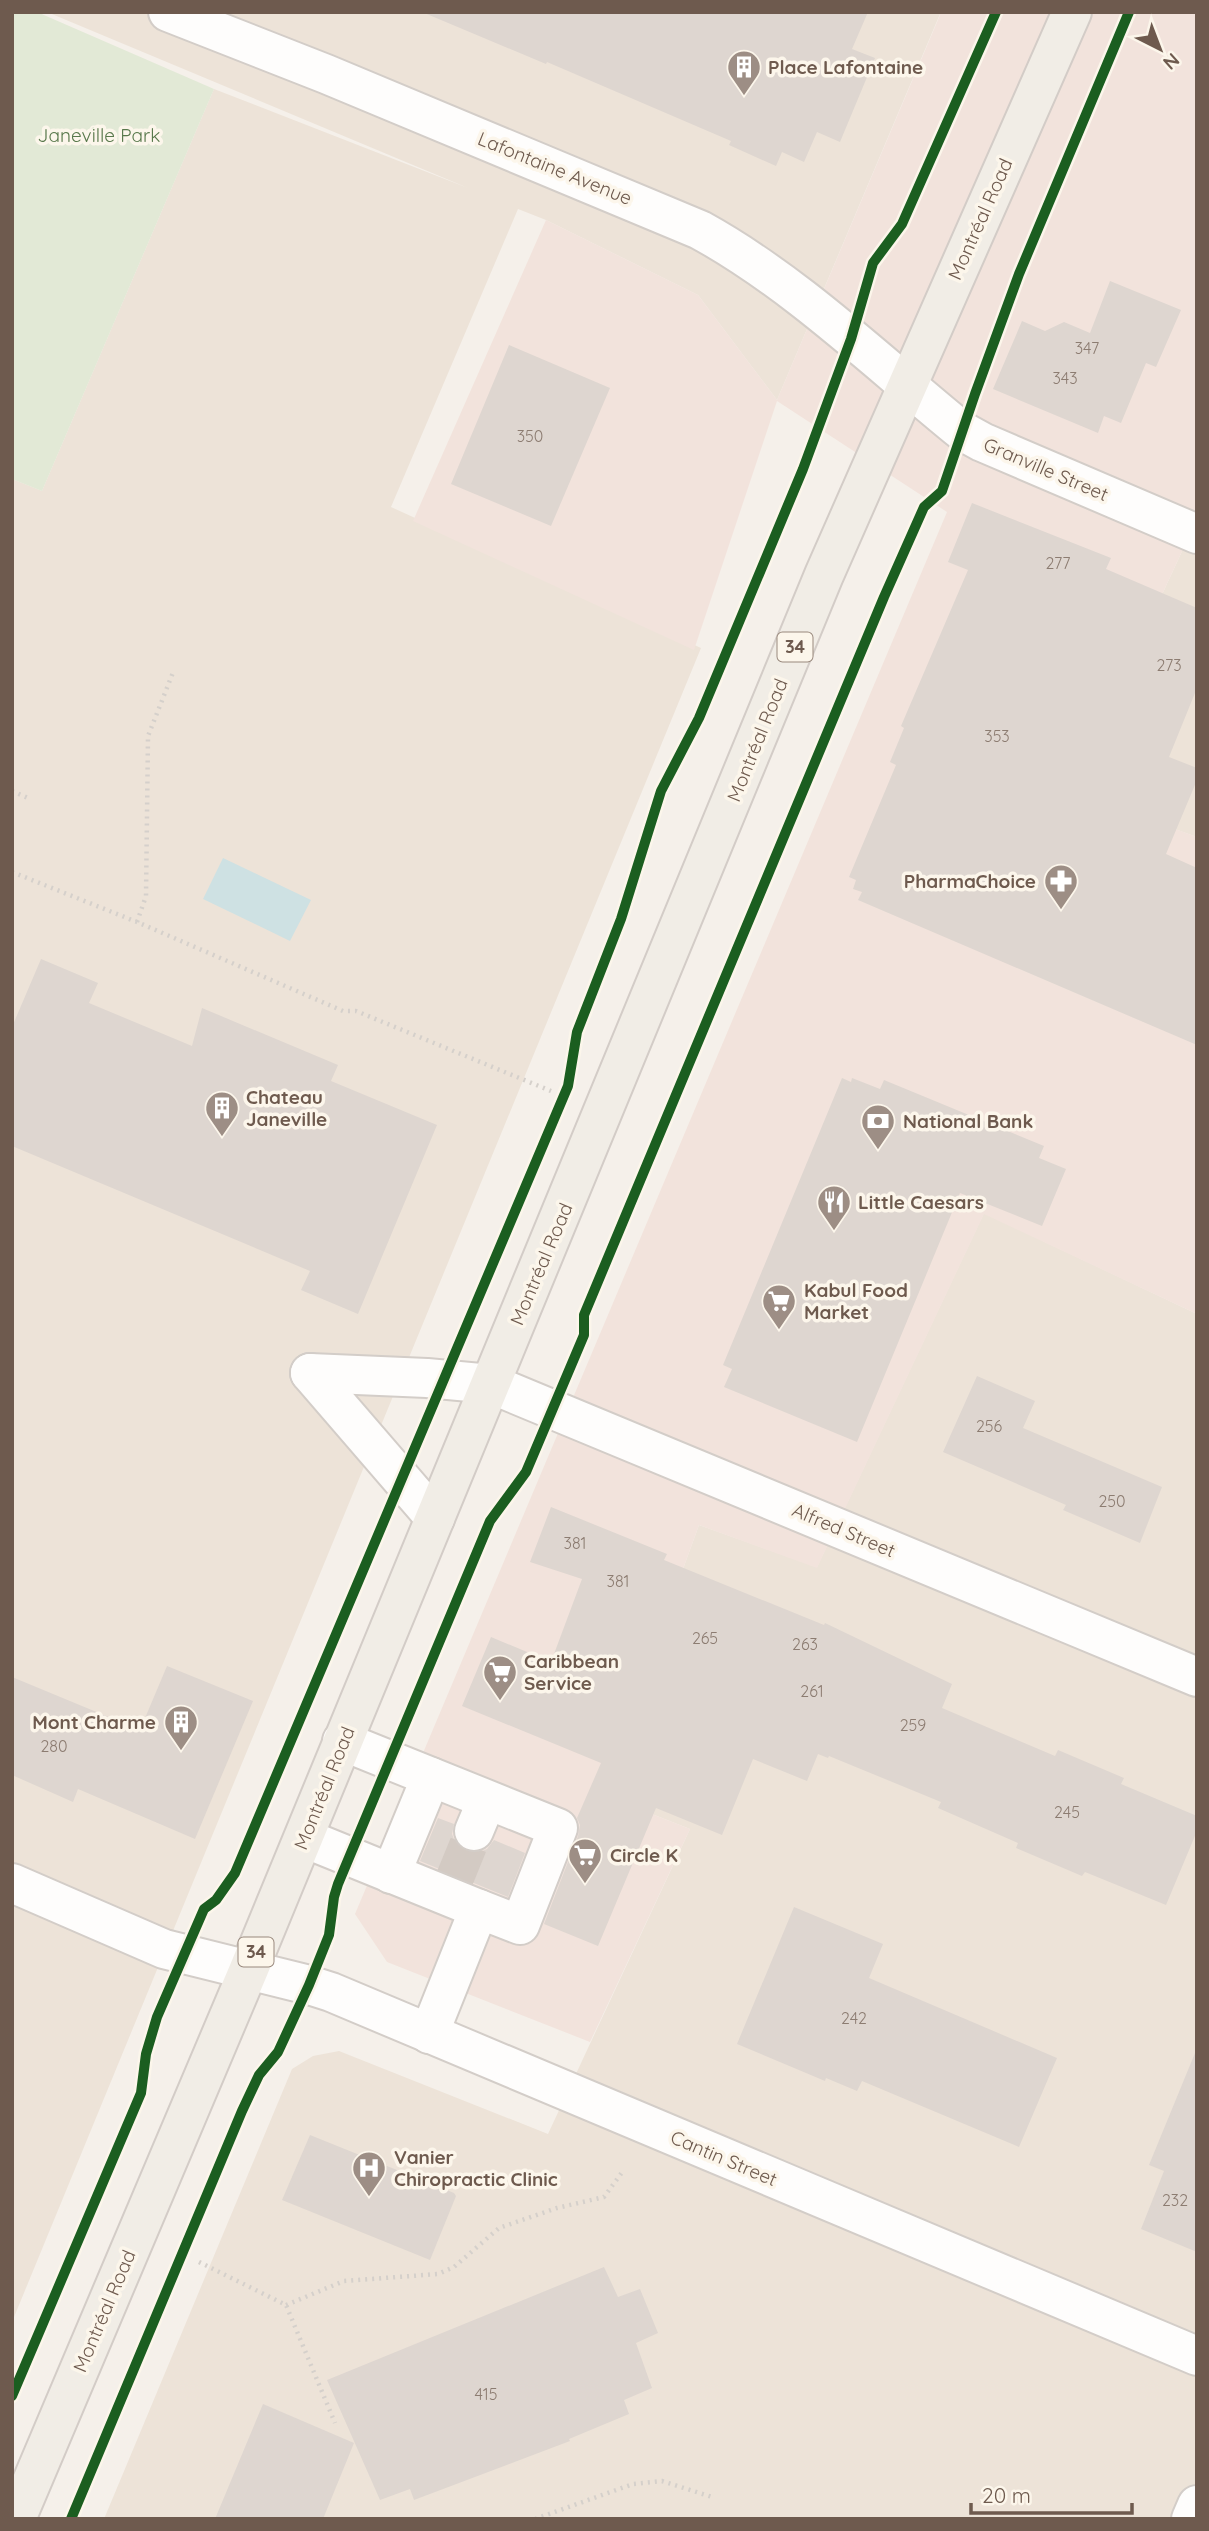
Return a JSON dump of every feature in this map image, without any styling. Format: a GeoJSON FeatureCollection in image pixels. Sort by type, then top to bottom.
{"type":"FeatureCollection","features":[{"type":"Feature","properties":{"kind":"main road","name":"Montréal Road"},"geometry":{"type":"LineString","coordinates":[[16,2519],[249,1969],[806,620],[906,385],[1072,12]]}},
{"type":"Feature","properties":{"kind":"street","name":"Lafontaine Avenue"},"geometry":{"type":"LineString","coordinates":[[169,12],[326,74],[700,230],[773,276],[906,385]]}},
{"type":"Feature","properties":{"kind":"street","name":"Granville Street"},"geometry":{"type":"LineString","coordinates":[[906,385],[962,431],[982,442],[1197,534]]}},
{"type":"Feature","properties":{"kind":"street","name":"Alfred Street"},"geometry":{"type":"LineString","coordinates":[[435,1518],[310,1373],[427,1378],[491,1384],[1197,1677]]}},
{"type":"Feature","properties":{"kind":"street"},"geometry":{"type":"LineString","coordinates":[[303,1838],[391,1874],[460,1895],[520,1925],[558,1828],[480,1816],[430,1777],[342,1741]]}},
{"type":"Feature","properties":{"kind":"street"},"geometry":{"type":"LineString","coordinates":[[391,1874],[430,1777]]}},
{"type":"Feature","properties":{"kind":"street","name":"Cantin Street"},"geometry":{"type":"LineString","coordinates":[[12,1883],[164,1950],[249,1969],[331,1992],[1197,2356]]}},
{"type":"Feature","properties":{"kind":"street"},"geometry":{"type":"LineString","coordinates":[[429,2034],[460,1895]]}},
{"type":"Feature","properties":{"kind":"street"},"geometry":{"type":"LineString","coordinates":[[1191,2519],[1197,2505]]}},
{"type":"Feature","properties":{"kind":"path"},"geometry":{"type":"LineString","coordinates":[[137,922],[146,896],[148,736],[174,670]]}},
{"type":"Feature","properties":{"kind":"path"},"geometry":{"type":"LineString","coordinates":[[12,791],[28,798]]}},
{"type":"Feature","properties":{"kind":"path"},"geometry":{"type":"LineString","coordinates":[[12,872],[137,922],[343,1011],[356,1011],[551,1091]]}},
{"type":"Feature","properties":{"kind":"path"},"geometry":{"type":"LineString","coordinates":[[286,2305],[344,2281],[438,2274],[454,2267],[499,2228],[557,2208],[604,2197],[623,2171]]}},
{"type":"Feature","properties":{"kind":"path"},"geometry":{"type":"LineString","coordinates":[[199,2262],[286,2305],[335,2423]]}},
{"type":"Feature","properties":{"kind":"path"},"geometry":{"type":"LineString","coordinates":[[535,2519],[633,2484],[662,2482],[712,2497]]}},
{"type":"Feature","properties":{"kind":"shaded area","name":"Chateau Janeville"},"geometry":{"type":"Polygon","coordinates":[[[47,12],[940,14],[777,400],[698,295],[546,220],[518,209],[391,507],[701,648],[12,2322],[12,479],[42,491],[214,89],[468,188],[47,12]]]}},
{"type":"Feature","properties":{"kind":"shaded area"},"geometry":{"type":"Polygon","coordinates":[[[935,12],[1197,12],[1197,519],[1159,601],[1080,794],[1197,837],[1197,1314],[984,1214],[817,1568],[699,1525],[601,1794],[690,1829],[590,2042],[387,1962],[355,1914],[947,512],[777,401],[694,650],[413,521],[546,220],[698,295],[777,400],[940,15],[935,12]]]}},
{"type":"Feature","properties":{"kind":"shaded area"},"geometry":{"type":"Polygon","coordinates":[[[1197,519],[1197,837],[1080,795],[1159,601],[1197,519]]]}},
{"type":"Feature","properties":{"kind":"shaded area"},"geometry":{"type":"Polygon","coordinates":[[[223,858],[311,900],[290,941],[203,899],[223,858]]]}},
{"type":"Feature","properties":{"kind":"shaded area"},"geometry":{"type":"Polygon","coordinates":[[[984,1213],[1197,1314],[1197,2519],[104,2519],[292,2069],[313,2056],[339,2051],[548,2134],[690,1829],[601,1794],[699,1525],[817,1567],[984,1213]]]}},
{"type":"Feature","properties":{"kind":"green space","name":"Janeville Park"},"geometry":{"type":"Polygon","coordinates":[[[12,12],[37,12],[214,89],[42,491],[12,479],[12,12]]]}},
{"type":"Feature","properties":{"kind":"building","name":"Place Lafontaine"},"geometry":{"type":"Polygon","coordinates":[[[422,12],[868,12],[852,49],[875,58],[840,142],[817,132],[804,162],[782,152],[776,166],[729,145],[731,141],[422,12]]]}},
{"type":"Feature","properties":{"kind":"building"},"geometry":{"type":"Polygon","coordinates":[[[1110,281],[1181,310],[1156,367],[1146,363],[1121,423],[1104,416],[1098,433],[993,389],[1022,321],[1045,331],[1064,322],[1090,333],[1110,281]]]}},
{"type":"Feature","properties":{"kind":"building"},"geometry":{"type":"Polygon","coordinates":[[[509,345],[610,388],[551,526],[451,484],[509,345]]]}},
{"type":"Feature","properties":{"kind":"building"},"geometry":{"type":"Polygon","coordinates":[[[972,503],[1111,558],[1106,569],[1197,608],[1197,688],[1169,757],[1197,768],[1197,780],[1166,854],[1197,868],[1197,1045],[858,900],[862,892],[853,889],[856,880],[849,877],[896,765],[890,762],[904,728],[901,726],[968,570],[948,562],[972,503]]]}},
{"type":"Feature","properties":{"kind":"building","name":"Chateau Janeville"},"geometry":{"type":"Polygon","coordinates":[[[41,959],[98,983],[89,1003],[192,1046],[202,1008],[338,1065],[331,1081],[437,1125],[358,1314],[301,1290],[310,1271],[12,1146],[12,1027],[41,959]]]}},
{"type":"Feature","properties":{"kind":"building"},"geometry":{"type":"Polygon","coordinates":[[[842,1078],[851,1082],[852,1078],[880,1089],[884,1080],[1044,1146],[1039,1158],[1066,1169],[1042,1226],[960,1193],[857,1442],[724,1387],[732,1369],[723,1365],[842,1078]]]}},
{"type":"Feature","properties":{"kind":"building"},"geometry":{"type":"Polygon","coordinates":[[[977,1376],[1035,1401],[1023,1428],[1162,1487],[1140,1543],[1063,1510],[1066,1505],[943,1452],[977,1376]]]}},
{"type":"Feature","properties":{"kind":"building"},"geometry":{"type":"Polygon","coordinates":[[[551,1507],[667,1554],[664,1560],[824,1625],[825,1623],[952,1684],[942,1708],[1055,1756],[1058,1750],[1124,1778],[1121,1784],[1197,1816],[1197,1831],[1166,1905],[1085,1872],[1082,1876],[1016,1848],[1018,1843],[938,1808],[941,1802],[829,1756],[828,1758],[818,1754],[807,1781],[753,1759],[722,1835],[656,1808],[598,1946],[544,1924],[578,1836],[580,1825],[577,1818],[601,1763],[462,1706],[491,1637],[551,1662],[582,1579],[530,1562],[551,1507]]]}},
{"type":"Feature","properties":{"kind":"building"},"geometry":{"type":"Polygon","coordinates":[[[167,1666],[253,1701],[195,1839],[78,1789],[73,1802],[12,1775],[12,1677],[140,1730],[167,1666]]]}},
{"type":"Feature","properties":{"kind":"building"},"geometry":{"type":"Polygon","coordinates":[[[438,1818],[454,1824],[452,1834],[456,1844],[466,1851],[477,1853],[487,1849],[494,1840],[525,1853],[508,1897],[420,1861],[438,1818]]]}},
{"type":"Feature","properties":{"kind":"building"},"geometry":{"type":"Polygon","coordinates":[[[794,1907],[883,1944],[869,1978],[1057,2058],[1019,2147],[862,2081],[857,2091],[826,2078],[825,2081],[737,2044],[794,1907]]]}},
{"type":"Feature","properties":{"kind":"building"},"geometry":{"type":"Polygon","coordinates":[[[1195,2053],[1197,2252],[1141,2229],[1164,2171],[1149,2165],[1195,2053]]]}},
{"type":"Feature","properties":{"kind":"building","name":"Vanier Chiropractic Clinic"},"geometry":{"type":"Polygon","coordinates":[[[310,2135],[454,2193],[456,2196],[430,2260],[282,2200],[310,2135]]]}},
{"type":"Feature","properties":{"kind":"building"},"geometry":{"type":"Polygon","coordinates":[[[604,2267],[618,2297],[640,2289],[658,2333],[636,2343],[652,2388],[624,2400],[629,2414],[569,2439],[570,2441],[414,2500],[410,2489],[380,2500],[327,2380],[604,2267]]]}},
{"type":"Feature","properties":{"kind":"building"},"geometry":{"type":"Polygon","coordinates":[[[263,2404],[354,2443],[323,2519],[215,2519],[263,2404]]]}},
{"type":"Feature","properties":{"kind":"tunnel"},"geometry":{"type":"LineString","coordinates":[[454,1880],[474,1831]]}},
{"type":"Feature","properties":{"kind":"cycle path"},"geometry":{"type":"LineString","coordinates":[[12,2396],[141,2093],[146,2054],[157,2017],[204,1909],[216,1900],[235,1873],[568,1086],[577,1032],[621,919],[661,791],[699,718],[803,469],[851,339],[873,263],[902,224],[996,12]]}},
{"type":"Feature","properties":{"kind":"cycle path"},"geometry":{"type":"LineString","coordinates":[[71,2519],[242,2111],[259,2075],[278,2052],[309,1985],[329,1935],[338,1884],[490,1521],[526,1472],[584,1335],[584,1315],[884,597],[924,507],[942,491],[1019,274],[1129,12]]}},
{"type":"Feature","properties":{"kind":"place","name":"Place Lafontaine"},"geometry":{"type":"Point","coordinates":[744,97]}},
{"type":"Feature","properties":{"kind":"place","name":"PharmaChoice"},"geometry":{"type":"Point","coordinates":[1061,911]}},
{"type":"Feature","properties":{"kind":"place","name":"Chateau Janeville"},"geometry":{"type":"Point","coordinates":[222,1138]}},
{"type":"Feature","properties":{"kind":"place","name":"National Bank"},"geometry":{"type":"Point","coordinates":[878,1151]}},
{"type":"Feature","properties":{"kind":"place","name":"Little Caesars"},"geometry":{"type":"Point","coordinates":[834,1232]}},
{"type":"Feature","properties":{"kind":"place","name":"Kabul Food Market"},"geometry":{"type":"Point","coordinates":[779,1331]}},
{"type":"Feature","properties":{"kind":"place","name":"Caribbean Service"},"geometry":{"type":"Point","coordinates":[500,1702]}},
{"type":"Feature","properties":{"kind":"place","name":"Mont Charme"},"geometry":{"type":"Point","coordinates":[181,1752]}},
{"type":"Feature","properties":{"kind":"place","name":"Circle K"},"geometry":{"type":"Point","coordinates":[585,1885]}},
{"type":"Feature","properties":{"kind":"place","name":"Vanier Chiropractic Clinic"},"geometry":{"type":"Point","coordinates":[369,2198]}}]}
